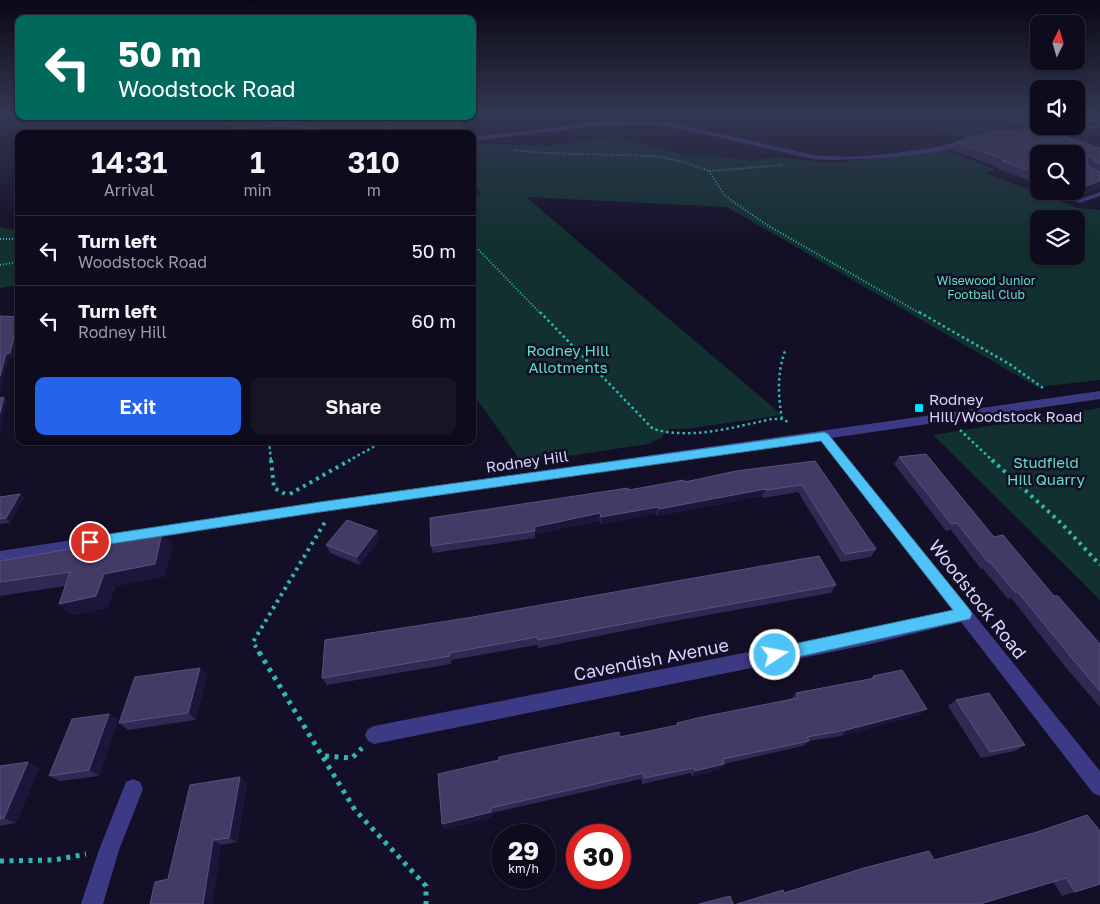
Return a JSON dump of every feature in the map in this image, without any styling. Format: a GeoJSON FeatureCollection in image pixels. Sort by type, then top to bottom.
{"type":"FeatureCollection","features":[{"type":"Feature","properties":{"kind":"street"},"geometry":{"type":"LineString","coordinates":[[805,155],[832,159],[871,155]]}},
{"type":"Feature","properties":{"kind":"street"},"geometry":{"type":"LineString","coordinates":[[1079,201],[1100,194]]}},
{"type":"Feature","properties":{"kind":"street","name":"Rodney Hill"},"geometry":{"type":"LineString","coordinates":[[0,557],[288,512],[1100,395]]}},
{"type":"Feature","properties":{"kind":"street","name":"Woodstock Road"},"geometry":{"type":"LineString","coordinates":[[817,437],[965,614],[1100,786]]}},
{"type":"Feature","properties":{"kind":"street","name":"Cavendish Avenue"},"geometry":{"type":"LineString","coordinates":[[374,735],[861,638],[965,614]]}},
{"type":"Feature","properties":{"kind":"street"},"geometry":{"type":"LineString","coordinates":[[92,904],[109,850],[133,789]]}},
{"type":"Feature","properties":{"kind":"path"},"geometry":{"type":"LineString","coordinates":[[625,155],[655,156],[684,162],[709,171],[782,165]]}},
{"type":"Feature","properties":{"kind":"path"},"geometry":{"type":"LineString","coordinates":[[709,171],[725,196],[767,225],[1011,365],[1060,400]]}},
{"type":"Feature","properties":{"kind":"path"},"geometry":{"type":"LineString","coordinates":[[0,238],[15,239]]}},
{"type":"Feature","properties":{"kind":"path"},"geometry":{"type":"LineString","coordinates":[[476,247],[642,421],[653,429],[662,434],[700,432],[782,419],[817,437]]}},
{"type":"Feature","properties":{"kind":"path"},"geometry":{"type":"LineString","coordinates":[[0,265],[15,263]]}},
{"type":"Feature","properties":{"kind":"path"},"geometry":{"type":"LineString","coordinates":[[782,419],[777,391],[779,368],[785,351]]}},
{"type":"Feature","properties":{"kind":"path"},"geometry":{"type":"LineString","coordinates":[[947,417],[1020,488],[1061,523],[1100,565]]}},
{"type":"Feature","properties":{"kind":"path"},"geometry":{"type":"LineString","coordinates":[[269,445],[274,488],[288,495]]}},
{"type":"Feature","properties":{"kind":"path"},"geometry":{"type":"LineString","coordinates":[[288,495],[377,445]]}},
{"type":"Feature","properties":{"kind":"path"},"geometry":{"type":"LineString","coordinates":[[288,495],[288,512]]}},
{"type":"Feature","properties":{"kind":"path"},"geometry":{"type":"LineString","coordinates":[[336,505],[253,642],[324,756],[355,810],[426,886],[426,904]]}},
{"type":"Feature","properties":{"kind":"path"},"geometry":{"type":"LineString","coordinates":[[324,756],[352,758],[374,735]]}},
{"type":"Feature","properties":{"kind":"path"},"geometry":{"type":"LineString","coordinates":[[0,861],[54,860],[109,850]]}},
{"type":"Feature","properties":{"kind":"green space"},"geometry":{"type":"Polygon","coordinates":[[[476,155],[688,155],[725,157],[751,161],[776,157],[832,163],[900,155],[959,155],[995,169],[985,173],[1030,190],[1030,200],[1057,200],[1078,208],[1100,210],[1100,380],[1037,387],[727,207],[526,197],[782,415],[686,429],[669,429],[661,438],[648,444],[522,463],[476,398],[476,194],[480,194],[476,185],[476,155]]]}},
{"type":"Feature","properties":{"kind":"green space"},"geometry":{"type":"Polygon","coordinates":[[[0,227],[15,230],[15,286],[0,288],[0,227]]]}},
{"type":"Feature","properties":{"kind":"green space","name":"Studfield Hill Quarry"},"geometry":{"type":"Polygon","coordinates":[[[1100,408],[1100,600],[933,435],[1100,408]]]}},
{"type":"Feature","properties":{"kind":"building"},"geometry":{"type":"Polygon","coordinates":[[[992,155],[1030,155],[1030,171],[1002,161],[1005,160],[992,155]]]}},
{"type":"Feature","properties":{"kind":"building"},"geometry":{"type":"Polygon","coordinates":[[[1085,155],[1100,155],[1100,164],[1095,162],[1093,157],[1087,157],[1088,167],[1100,172],[1100,181],[1085,186],[1085,155]]]}},
{"type":"Feature","properties":{"kind":"building"},"geometry":{"type":"Polygon","coordinates":[[[0,316],[15,317],[15,333],[10,353],[6,354],[0,376],[0,316]]]}},
{"type":"Feature","properties":{"kind":"building"},"geometry":{"type":"Polygon","coordinates":[[[4,397],[0,413],[0,398],[4,397]]]}},
{"type":"Feature","properties":{"kind":"building"},"geometry":{"type":"Polygon","coordinates":[[[926,454],[994,537],[1003,535],[1054,596],[1058,596],[1100,644],[1100,691],[1018,592],[1015,592],[988,562],[957,523],[951,524],[899,457],[926,454]]]}},
{"type":"Feature","properties":{"kind":"building"},"geometry":{"type":"Polygon","coordinates":[[[815,461],[876,549],[845,554],[802,485],[765,489],[659,509],[658,507],[601,517],[600,513],[534,527],[535,531],[431,546],[430,518],[628,488],[629,490],[684,480],[685,482],[736,471],[815,461]]]}},
{"type":"Feature","properties":{"kind":"building"},"geometry":{"type":"Polygon","coordinates":[[[20,494],[6,518],[0,519],[0,497],[20,494]]]}},
{"type":"Feature","properties":{"kind":"building"},"geometry":{"type":"Polygon","coordinates":[[[347,520],[377,531],[357,557],[326,545],[347,520]]]}},
{"type":"Feature","properties":{"kind":"building"},"geometry":{"type":"Polygon","coordinates":[[[162,533],[155,564],[104,574],[96,596],[59,604],[70,572],[0,582],[0,561],[162,533]]]}},
{"type":"Feature","properties":{"kind":"building"},"geometry":{"type":"Polygon","coordinates":[[[819,556],[836,585],[538,640],[537,637],[449,653],[450,656],[322,678],[325,640],[467,618],[819,556]]]}},
{"type":"Feature","properties":{"kind":"building"},"geometry":{"type":"Polygon","coordinates":[[[200,668],[188,713],[119,723],[135,677],[200,668]]]}},
{"type":"Feature","properties":{"kind":"building"},"geometry":{"type":"Polygon","coordinates":[[[902,670],[927,709],[846,730],[807,737],[809,741],[723,759],[724,764],[695,771],[694,768],[644,778],[643,773],[491,808],[491,812],[442,824],[438,774],[499,760],[499,757],[619,732],[620,737],[678,725],[677,723],[702,717],[798,698],[796,693],[875,678],[873,676],[902,670]]]}},
{"type":"Feature","properties":{"kind":"building"},"geometry":{"type":"Polygon","coordinates":[[[989,693],[1025,745],[990,752],[956,700],[989,693]]]}},
{"type":"Feature","properties":{"kind":"building"},"geometry":{"type":"Polygon","coordinates":[[[109,714],[89,770],[49,776],[72,719],[109,714]]]}},
{"type":"Feature","properties":{"kind":"building"},"geometry":{"type":"Polygon","coordinates":[[[28,762],[4,818],[0,819],[0,766],[28,762]]]}},
{"type":"Feature","properties":{"kind":"building"},"geometry":{"type":"Polygon","coordinates":[[[240,777],[229,838],[213,840],[203,904],[150,904],[155,882],[168,879],[190,785],[240,777]]]}},
{"type":"Feature","properties":{"kind":"building"},"geometry":{"type":"Polygon","coordinates":[[[1087,815],[1100,831],[1100,884],[1075,892],[1066,878],[980,904],[737,904],[783,890],[784,893],[864,868],[929,851],[934,860],[1034,833],[1087,815]]]}},
{"type":"Feature","properties":{"kind":"building"},"geometry":{"type":"Polygon","coordinates":[[[730,896],[733,904],[699,904],[730,896]]]}},
{"type":"Feature","properties":{"kind":"place","name":"Rodney Hill/Woodstock Road"},"geometry":{"type":"Point","coordinates":[919,408]}},
{"type":"Feature","properties":{"kind":"route"},"geometry":{"type":"LineString","coordinates":[[90,542],[320,507],[824,436],[965,614],[871,636],[775,655]]}},
{"type":"Feature","properties":{"kind":"park label","name":"Wisewood Junior Football Club"},"geometry":{"type":"Point","coordinates":[986,287]}},
{"type":"Feature","properties":{"kind":"park label","name":"Rodney Hill Allotments"},"geometry":{"type":"Point","coordinates":[568,358]}}]}
